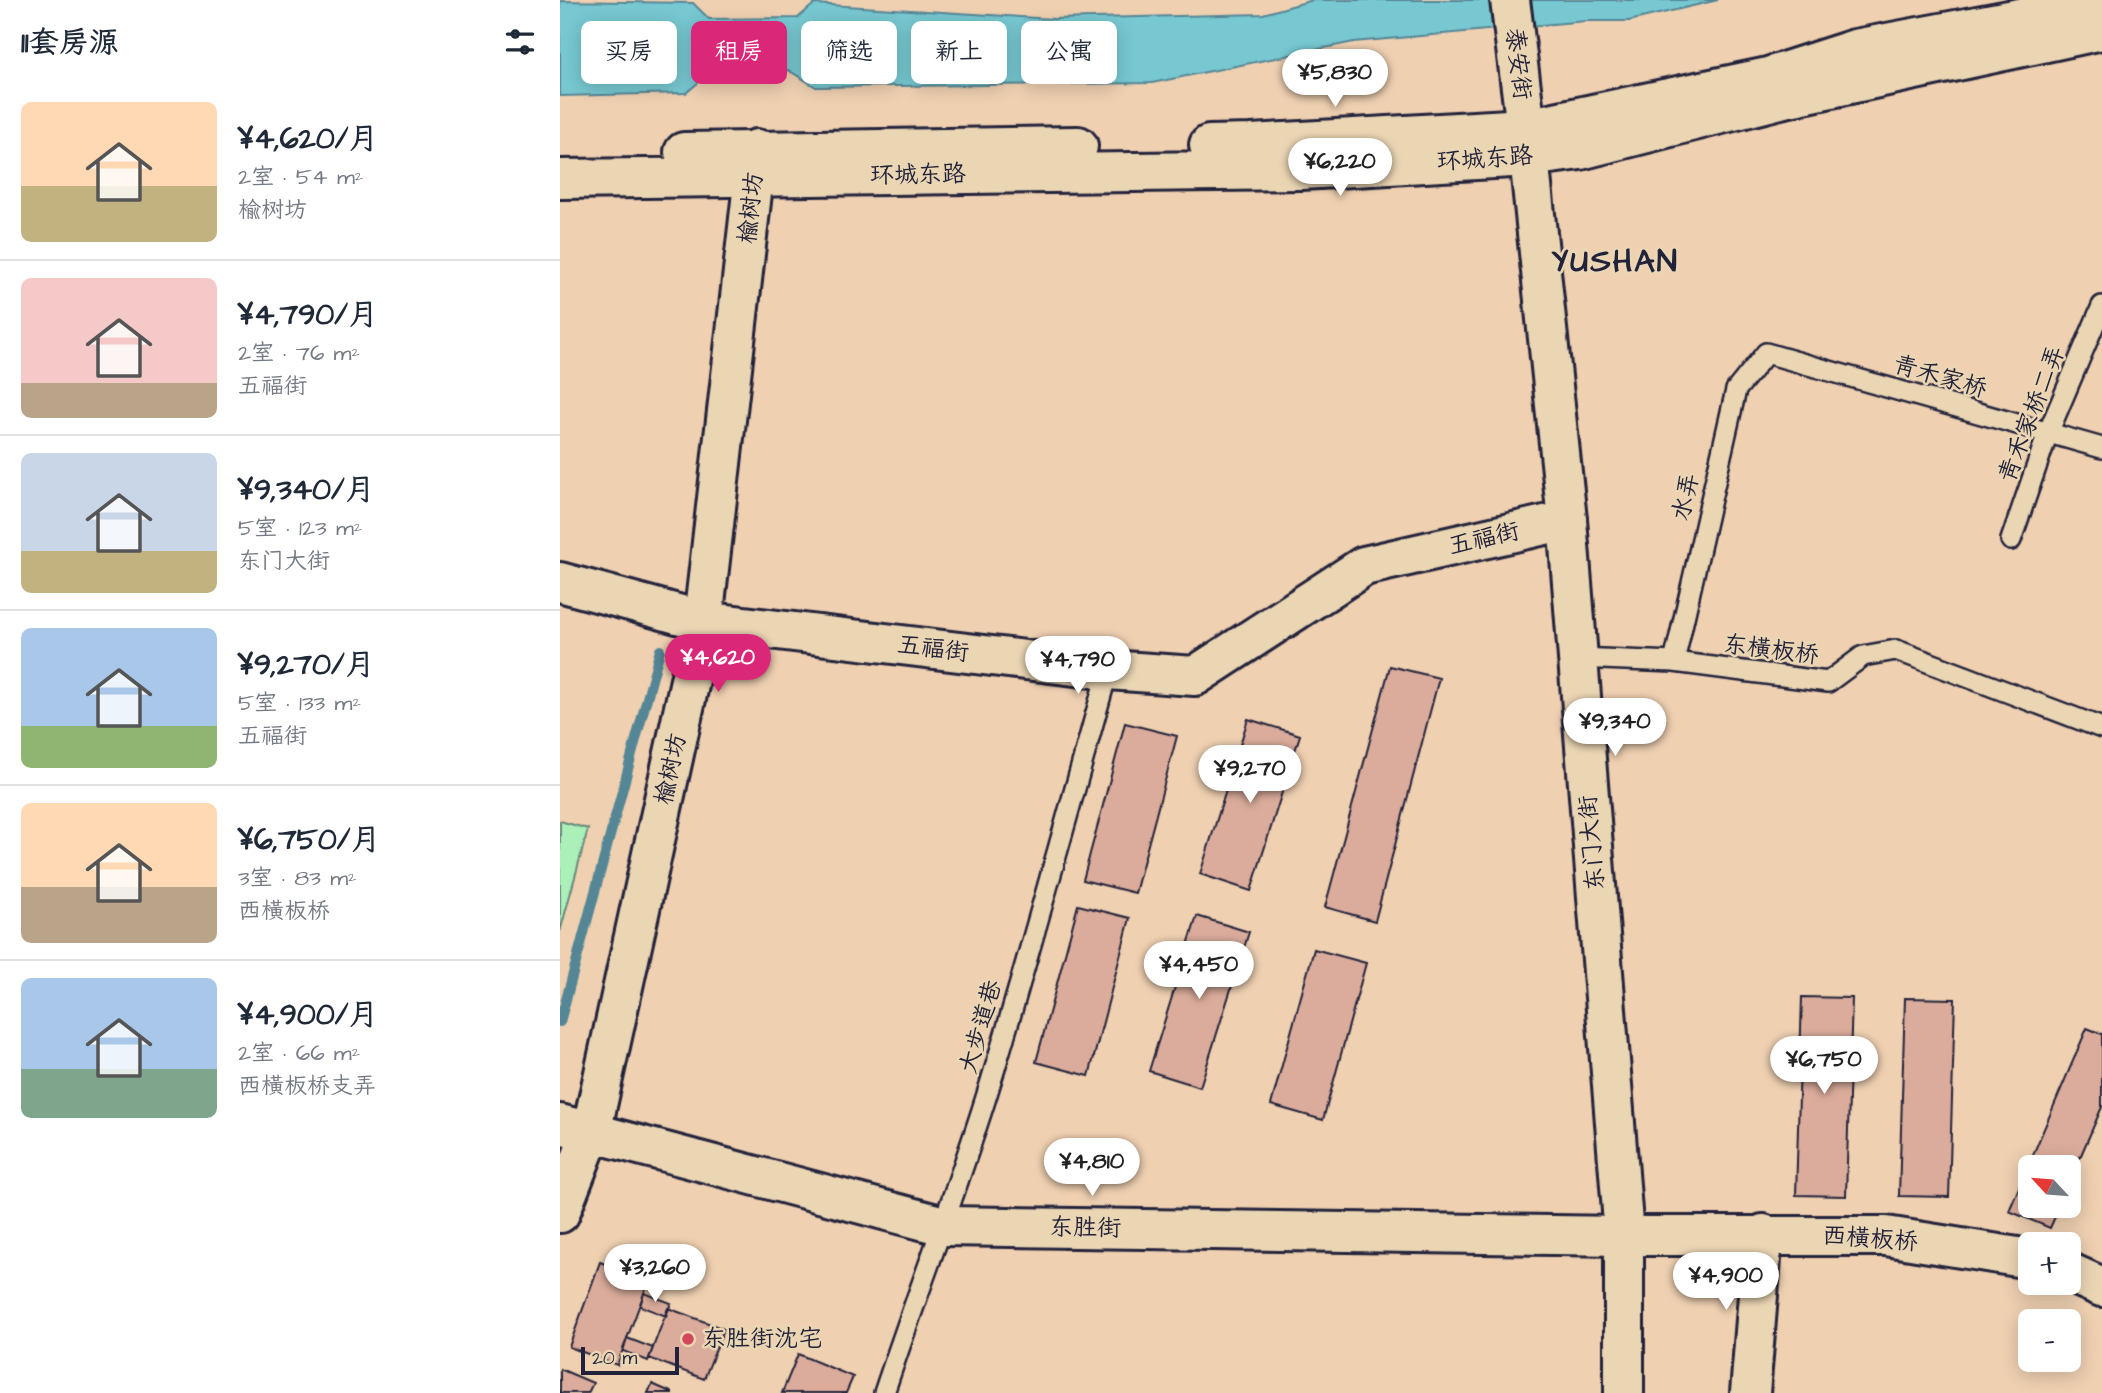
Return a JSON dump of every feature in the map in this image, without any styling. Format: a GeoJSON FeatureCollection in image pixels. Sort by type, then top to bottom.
{"type":"FeatureCollection","features":[{"type":"Feature","properties":{"kind":"street","name":"泰安街"},"geometry":{"type":"LineString","coordinates":[[1510,0],[1528,142]]}},
{"type":"Feature","properties":{"kind":"street","name":"环城东路"},"geometry":{"type":"LineString","coordinates":[[1528,142],[1768,77],[1855,49],[2102,3]]}},
{"type":"Feature","properties":{"kind":"street","name":"环城东路"},"geometry":{"type":"LineString","coordinates":[[560,179],[756,163],[1251,144],[1528,142],[1580,150],[1780,99],[2102,30]]}},
{"type":"Feature","properties":{"kind":"street","name":"东门大街"},"geometry":{"type":"LineString","coordinates":[[1528,142],[1567,520],[1624,1236],[1624,1393]]}},
{"type":"Feature","properties":{"kind":"street","name":"环城东路"},"geometry":{"type":"LineString","coordinates":[[560,156],[756,163]]}},
{"type":"Feature","properties":{"kind":"street","name":"榆树坊"},"geometry":{"type":"LineString","coordinates":[[560,1213],[572,1127],[703,621],[756,163]]}},
{"type":"Feature","properties":{"kind":"street","name":"五福街"},"geometry":{"type":"LineString","coordinates":[[560,582],[703,621],[1108,670],[1195,676],[1364,566],[1567,520]]}},
{"type":"Feature","properties":{"kind":"street","name":"东胜街"},"geometry":{"type":"LineString","coordinates":[[572,1127],[944,1226],[1624,1236]]}},
{"type":"Feature","properties":{"kind":"street"},"geometry":{"type":"LineString","coordinates":[[1750,1393],[1763,1234]]}},
{"type":"Feature","properties":{"kind":"street","name":"西横板桥"},"geometry":{"type":"LineString","coordinates":[[1624,1236],[1886,1236],[2018,1257]]}},
{"type":"Feature","properties":{"kind":"street"},"geometry":{"type":"LineString","coordinates":[[2081,1278],[2102,1287]]}},
{"type":"Feature","properties":{"kind":"lane","name":"青禾家桥二弄"},"geometry":{"type":"LineString","coordinates":[[2011,540],[2048,433],[2102,306]]}},
{"type":"Feature","properties":{"kind":"lane","name":"青禾家桥"},"geometry":{"type":"LineString","coordinates":[[1766,353],[2102,448]]}},
{"type":"Feature","properties":{"kind":"lane","name":"水弄"},"geometry":{"type":"LineString","coordinates":[[1674,662],[1736,390],[1766,353]]}},
{"type":"Feature","properties":{"kind":"lane","name":"东横板桥"},"geometry":{"type":"LineString","coordinates":[[1578,658],[1674,662],[1828,682],[1863,656],[1896,650],[2102,728]]}},
{"type":"Feature","properties":{"kind":"lane","name":"大步道巷"},"geometry":{"type":"LineString","coordinates":[[884,1393],[915,1299],[944,1226],[992,1078],[1108,670]]}},
{"type":"Feature","properties":{"kind":"green space"},"geometry":{"type":"Polygon","coordinates":[[[560,821],[588,829],[560,932],[560,821]]]}},
{"type":"Feature","properties":{"kind":"water"},"geometry":{"type":"Polygon","coordinates":[[[1313,0],[1718,0],[1629,21],[1586,21],[1354,42],[1152,83],[1117,83],[1117,21],[1021,21],[1021,84],[1068,84],[816,87],[811,84],[897,84],[897,21],[801,21],[801,78],[787,70],[787,21],[691,21],[691,84],[697,84],[686,93],[560,96],[560,1],[693,3],[709,19],[798,18],[814,4],[1053,19],[1263,14],[1313,0]]]}},
{"type":"Feature","properties":{"kind":"building"},"geometry":{"type":"Polygon","coordinates":[[[1390,666],[1439,678],[1375,921],[1325,907],[1390,666]]]}},
{"type":"Feature","properties":{"kind":"building"},"geometry":{"type":"Polygon","coordinates":[[[1248,719],[1300,735],[1251,891],[1200,874],[1248,719]]]}},
{"type":"Feature","properties":{"kind":"building"},"geometry":{"type":"Polygon","coordinates":[[[1125,723],[1177,736],[1135,893],[1083,880],[1125,723]]]}},
{"type":"Feature","properties":{"kind":"building"},"geometry":{"type":"Polygon","coordinates":[[[1078,905],[1130,918],[1089,1076],[1036,1062],[1078,905]]]}},
{"type":"Feature","properties":{"kind":"building"},"geometry":{"type":"Polygon","coordinates":[[[1197,916],[1249,932],[1200,1087],[1149,1071],[1197,916]]]}},
{"type":"Feature","properties":{"kind":"building"},"geometry":{"type":"Polygon","coordinates":[[[1314,949],[1366,963],[1323,1120],[1271,1105],[1314,949]]]}},
{"type":"Feature","properties":{"kind":"building"},"geometry":{"type":"Polygon","coordinates":[[[1802,997],[1852,998],[1846,1196],[1796,1195],[1802,997]]]}},
{"type":"Feature","properties":{"kind":"building"},"geometry":{"type":"Polygon","coordinates":[[[1905,998],[1955,999],[1949,1197],[1899,1196],[1905,998]]]}},
{"type":"Feature","properties":{"kind":"building"},"geometry":{"type":"Polygon","coordinates":[[[2087,1028],[2102,1034],[2102,1107],[2081,1155],[2033,1155],[2087,1028]]]}},
{"type":"Feature","properties":{"kind":"building"},"geometry":{"type":"Polygon","coordinates":[[[2018,1190],[2018,1215],[2009,1211],[2018,1190]]]}},
{"type":"Feature","properties":{"kind":"building"},"geometry":{"type":"Polygon","coordinates":[[[2026,1218],[2055,1218],[2050,1228],[2026,1218]]]}},
{"type":"Feature","properties":{"kind":"building"},"geometry":{"type":"Polygon","coordinates":[[[600,1262],[649,1280],[617,1365],[569,1347],[600,1262]]]}},
{"type":"Feature","properties":{"kind":"building"},"geometry":{"type":"Polygon","coordinates":[[[644,1293],[671,1303],[666,1316],[640,1306],[644,1293]]]}},
{"type":"Feature","properties":{"kind":"building","name":"东胜街沈宅"},"geometry":{"type":"Polygon","coordinates":[[[668,1308],[724,1329],[704,1379],[649,1358],[668,1308]]]}},
{"type":"Feature","properties":{"kind":"building"},"geometry":{"type":"Polygon","coordinates":[[[627,1338],[653,1348],[648,1361],[623,1351],[627,1338]]]}},
{"type":"Feature","properties":{"kind":"building"},"geometry":{"type":"Polygon","coordinates":[[[798,1354],[853,1377],[846,1393],[782,1393],[798,1354]]]}},
{"type":"Feature","properties":{"kind":"building"},"geometry":{"type":"Polygon","coordinates":[[[560,1369],[593,1383],[588,1393],[560,1393],[560,1369]]]}},
{"type":"Feature","properties":{"kind":"building"},"geometry":{"type":"Polygon","coordinates":[[[652,1384],[673,1393],[648,1393],[652,1384]]]}},
{"type":"Feature","properties":{"kind":"waterway"},"geometry":{"type":"LineString","coordinates":[[560,1022],[660,650]]}},
{"type":"Feature","properties":{"kind":"place","name":"东胜街沈宅"},"geometry":{"type":"Point","coordinates":[688,1339]}},
{"type":"Feature","properties":{"kind":"district","name":"YUSHAN"},"geometry":{"type":"Point","coordinates":[1615,261]}}]}
